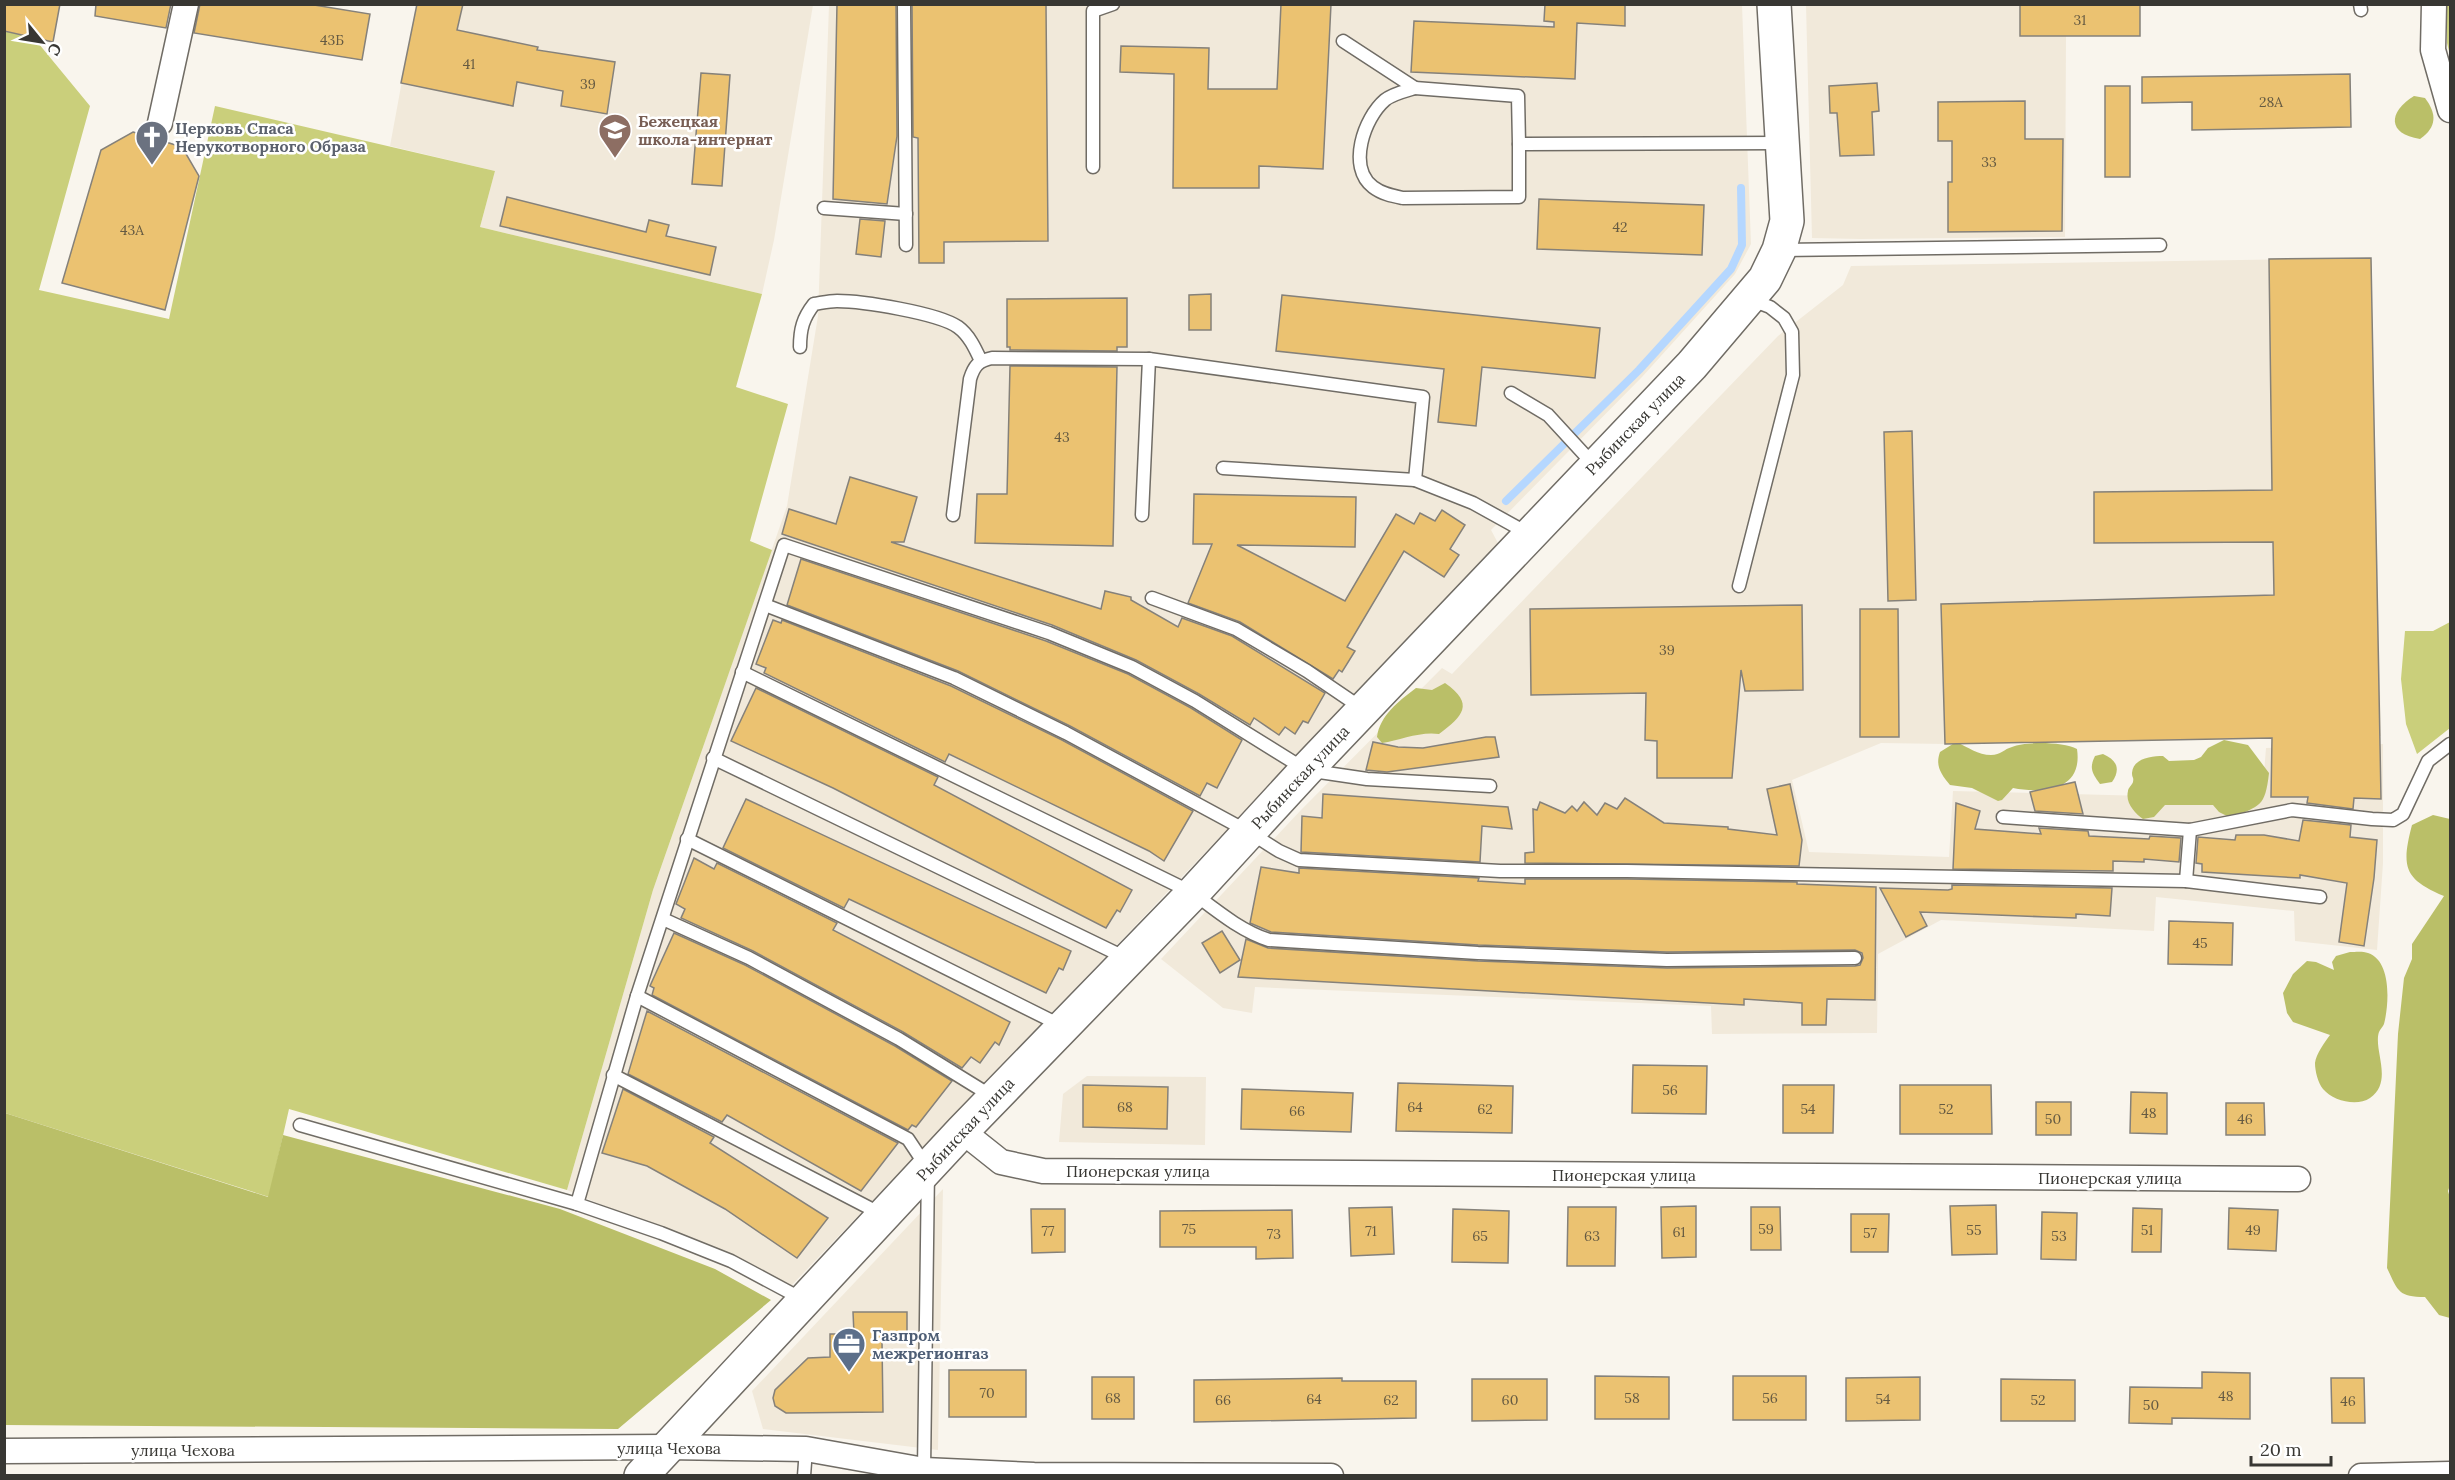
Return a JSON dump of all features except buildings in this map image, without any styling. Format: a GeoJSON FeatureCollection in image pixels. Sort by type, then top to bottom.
{"type":"FeatureCollection","features":[{"type":"Feature","properties":{"kind":"main road","name":"Рыбинская улица"},"geometry":{"type":"LineString","coordinates":[[641,1476],[962,1131],[1193,893],[1306,770],[1692,365],[1765,279],[1779,250],[1786,221],[1774,4]]}},
{"type":"Feature","properties":{"kind":"street"},"geometry":{"type":"LineString","coordinates":[[160,123],[186,4]]}},
{"type":"Feature","properties":{"kind":"street"},"geometry":{"type":"LineString","coordinates":[[2434,4],[2433,50],[2451,110]]}},
{"type":"Feature","properties":{"kind":"street","name":"Пионерская улица"},"geometry":{"type":"LineString","coordinates":[[962,1131],[1001,1162],[1043,1171],[2298,1179]]}},
{"type":"Feature","properties":{"kind":"street","name":"улица Чехова"},"geometry":{"type":"LineString","coordinates":[[4,1451],[666,1447],[806,1449],[924,1470],[1034,1475],[1331,1476]]}},
{"type":"Feature","properties":{"kind":"street"},"geometry":{"type":"LineString","coordinates":[[2361,1476],[2451,1474]]}},
{"type":"Feature","properties":{"kind":"lane"},"geometry":{"type":"LineString","coordinates":[[904,4],[906,245]]}},
{"type":"Feature","properties":{"kind":"lane"},"geometry":{"type":"LineString","coordinates":[[1094,166],[1093,11],[1113,4]]}},
{"type":"Feature","properties":{"kind":"lane"},"geometry":{"type":"LineString","coordinates":[[1343,41],[1415,88]]}},
{"type":"Feature","properties":{"kind":"lane"},"geometry":{"type":"LineString","coordinates":[[1415,88],[1518,96],[1519,144],[1519,197],[1403,198],[1385,194],[1371,186],[1362,171],[1360,153],[1363,133],[1370,116],[1386,99],[1415,88]]}},
{"type":"Feature","properties":{"kind":"lane"},"geometry":{"type":"LineString","coordinates":[[1519,144],[1783,143]]}},
{"type":"Feature","properties":{"kind":"lane"},"geometry":{"type":"LineString","coordinates":[[824,208],[906,214]]}},
{"type":"Feature","properties":{"kind":"lane"},"geometry":{"type":"LineString","coordinates":[[1779,250],[2160,245]]}},
{"type":"Feature","properties":{"kind":"lane"},"geometry":{"type":"LineString","coordinates":[[1739,586],[1793,375],[1792,332],[1784,318],[1770,308],[1749,299]]}},
{"type":"Feature","properties":{"kind":"lane"},"geometry":{"type":"LineString","coordinates":[[800,347],[800,331],[806,315],[814,304],[835,300],[865,303],[938,319],[957,327],[972,342],[981,361]]}},
{"type":"Feature","properties":{"kind":"lane"},"geometry":{"type":"LineString","coordinates":[[953,515],[970,379],[973,368],[981,361],[992,358],[1149,359],[1423,397],[1415,480]]}},
{"type":"Feature","properties":{"kind":"lane"},"geometry":{"type":"LineString","coordinates":[[1142,515],[1149,359]]}},
{"type":"Feature","properties":{"kind":"lane"},"geometry":{"type":"LineString","coordinates":[[1511,393],[1548,415],[1595,466]]}},
{"type":"Feature","properties":{"kind":"lane"},"geometry":{"type":"LineString","coordinates":[[1223,468],[1415,480],[1473,503],[1530,535]]}},
{"type":"Feature","properties":{"kind":"lane"},"geometry":{"type":"LineString","coordinates":[[578,1204],[637,996],[784,545],[1049,633],[1132,667],[1195,701],[1306,770],[1367,779],[1490,786]]}},
{"type":"Feature","properties":{"kind":"lane"},"geometry":{"type":"LineString","coordinates":[[1152,598],[1236,629],[1364,709]]}},
{"type":"Feature","properties":{"kind":"lane"},"geometry":{"type":"LineString","coordinates":[[765,605],[954,678],[1066,733],[1299,860],[1500,871],[1627,871],[2186,881],[2320,897]]}},
{"type":"Feature","properties":{"kind":"lane"},"geometry":{"type":"LineString","coordinates":[[742,672],[1193,893],[1254,935],[1269,940],[1478,953],[1667,960],[1855,958]]}},
{"type":"Feature","properties":{"kind":"lane"},"geometry":{"type":"LineString","coordinates":[[2003,817],[2190,830],[2292,810],[2393,820],[2403,814],[2428,761],[2451,744]]}},
{"type":"Feature","properties":{"kind":"lane"},"geometry":{"type":"LineString","coordinates":[[713,758],[1129,959]]}},
{"type":"Feature","properties":{"kind":"lane"},"geometry":{"type":"LineString","coordinates":[[2186,881],[2190,830]]}},
{"type":"Feature","properties":{"kind":"lane"},"geometry":{"type":"LineString","coordinates":[[687,839],[1063,1027]]}},
{"type":"Feature","properties":{"kind":"lane"},"geometry":{"type":"LineString","coordinates":[[663,919],[779,974],[899,1039],[994,1098]]}},
{"type":"Feature","properties":{"kind":"lane"},"geometry":{"type":"LineString","coordinates":[[637,996],[908,1139],[928,1168],[924,1470]]}},
{"type":"Feature","properties":{"kind":"lane"},"geometry":{"type":"LineString","coordinates":[[613,1075],[884,1216]]}},
{"type":"Feature","properties":{"kind":"lane"},"geometry":{"type":"LineString","coordinates":[[300,1125],[578,1204],[731,1261],[803,1300]]}},
{"type":"Feature","properties":{"kind":"lane"},"geometry":{"type":"LineString","coordinates":[[804,1476],[806,1449]]}},
{"type":"Feature","properties":{"kind":"shaded area","name":"Бежецкая школа-интернат"},"geometry":{"type":"Polygon","coordinates":[[[416,5],[813,5],[774,240],[762,294],[480,227],[495,171],[390,146],[416,5]]]}},
{"type":"Feature","properties":{"kind":"shaded area"},"geometry":{"type":"Polygon","coordinates":[[[829,5],[1742,5],[1751,244],[1735,274],[1642,377],[1491,530],[1499,545],[791,1286],[567,1190],[653,890],[787,506],[818,316],[829,5]]]}},
{"type":"Feature","properties":{"kind":"shaded area"},"geometry":{"type":"Polygon","coordinates":[[[1806,5],[2140,5],[2140,36],[2066,36],[2065,237],[1812,238],[1806,5]]]}},
{"type":"Feature","properties":{"kind":"shaded area"},"geometry":{"type":"Polygon","coordinates":[[[2371,258],[2381,736],[1945,744],[1881,743],[1792,780],[1809,852],[1949,857],[1953,791],[2262,799],[2266,748],[2383,744],[2383,863],[2377,950],[2295,941],[2294,911],[2156,897],[2154,931],[1941,920],[1878,954],[1877,1033],[1712,1034],[1711,1006],[1255,987],[1252,1013],[1223,1008],[1161,959],[1301,810],[1442,668],[1452,674],[1778,336],[1843,285],[1851,266],[2371,258]]]}},
{"type":"Feature","properties":{"kind":"shaded area"},"geometry":{"type":"Polygon","coordinates":[[[1087,1076],[1206,1077],[1205,1145],[1059,1142],[1063,1094],[1087,1076]]]}},
{"type":"Feature","properties":{"kind":"shaded area"},"geometry":{"type":"Polygon","coordinates":[[[943,1189],[938,1450],[763,1429],[752,1391],[943,1189]]]}},
{"type":"Feature","properties":{"kind":"green space"},"geometry":{"type":"Polygon","coordinates":[[[2447,5],[2450,5],[2450,55],[2447,43],[2447,5]]]}},
{"type":"Feature","properties":{"kind":"green space"},"geometry":{"type":"Polygon","coordinates":[[[5,31],[34,38],[90,106],[39,290],[169,319],[215,106],[495,171],[480,227],[762,294],[736,387],[788,404],[750,541],[772,550],[653,890],[567,1190],[289,1109],[269,1197],[5,1113],[5,31]]]}},
{"type":"Feature","properties":{"kind":"green space"},"geometry":{"type":"Polygon","coordinates":[[[2414,96],[2425,98],[2433,115],[2430,130],[2420,139],[2401,132],[2395,122],[2399,109],[2414,96]]]}},
{"type":"Feature","properties":{"kind":"green space"},"geometry":{"type":"Polygon","coordinates":[[[2450,622],[2450,728],[2417,754],[2406,724],[2401,679],[2405,631],[2433,631],[2450,622]]]}},
{"type":"Feature","properties":{"kind":"green space"},"geometry":{"type":"Polygon","coordinates":[[[1445,683],[1460,697],[1463,704],[1462,710],[1454,721],[1439,734],[1418,735],[1382,743],[1377,737],[1379,729],[1386,715],[1397,703],[1416,688],[1432,690],[1445,683]]]}},
{"type":"Feature","properties":{"kind":"green space"},"geometry":{"type":"Polygon","coordinates":[[[2224,740],[2248,745],[2269,773],[2265,793],[2259,804],[2231,818],[2219,812],[2213,805],[2165,805],[2154,817],[2143,819],[2134,811],[2127,795],[2133,782],[2133,768],[2139,761],[2149,757],[2163,756],[2169,761],[2194,760],[2201,757],[2208,748],[2224,740]]]}},
{"type":"Feature","properties":{"kind":"green space"},"geometry":{"type":"Polygon","coordinates":[[[1956,742],[1986,755],[1997,754],[2019,745],[2045,743],[2063,745],[2077,749],[2077,763],[2068,781],[2059,786],[2037,790],[2013,788],[2002,800],[1998,801],[1972,788],[1950,785],[1944,777],[1939,766],[1940,752],[1956,742]]]}},
{"type":"Feature","properties":{"kind":"green space"},"geometry":{"type":"Polygon","coordinates":[[[2103,754],[2112,759],[2117,769],[2112,782],[2100,784],[2093,773],[2092,764],[2095,756],[2103,754]]]}},
{"type":"Feature","properties":{"kind":"green space"},"geometry":{"type":"Polygon","coordinates":[[[2433,815],[2450,819],[2450,1185],[2448,1191],[2450,1198],[2450,1318],[2439,1315],[2425,1297],[2409,1296],[2400,1291],[2387,1268],[2398,1034],[2404,978],[2412,959],[2412,944],[2444,896],[2413,877],[2409,870],[2407,851],[2412,825],[2433,815]]]}},
{"type":"Feature","properties":{"kind":"green space"},"geometry":{"type":"Polygon","coordinates":[[[2350,952],[2366,952],[2376,958],[2385,974],[2387,984],[2386,1016],[2378,1039],[2381,1083],[2370,1098],[2359,1102],[2333,1097],[2321,1086],[2315,1063],[2330,1035],[2293,1022],[2287,1013],[2283,993],[2293,974],[2307,961],[2316,962],[2334,970],[2332,962],[2336,956],[2350,952]]]}},
{"type":"Feature","properties":{"kind":"green space"},"geometry":{"type":"Polygon","coordinates":[[[5,1113],[268,1197],[283,1135],[560,1209],[715,1269],[771,1300],[618,1429],[5,1425],[5,1113]]]}},
{"type":"Feature","properties":{"kind":"waterway"},"geometry":{"type":"LineString","coordinates":[[1573,435],[1639,370],[1731,269],[1742,245],[1741,188]]}},
{"type":"Feature","properties":{"kind":"waterway"},"geometry":{"type":"LineString","coordinates":[[1506,501],[1567,441]]}},
{"type":"Feature","properties":{"kind":"place","name":"Бежецкая школа-интернат"},"geometry":{"type":"Point","coordinates":[615,159]}},
{"type":"Feature","properties":{"kind":"place","name":"Церковь Спаса Нерукотворного Образа"},"geometry":{"type":"Point","coordinates":[152,166]}},
{"type":"Feature","properties":{"kind":"place","name":"Газпром межрегионгаз"},"geometry":{"type":"Point","coordinates":[849,1373]}}]}
